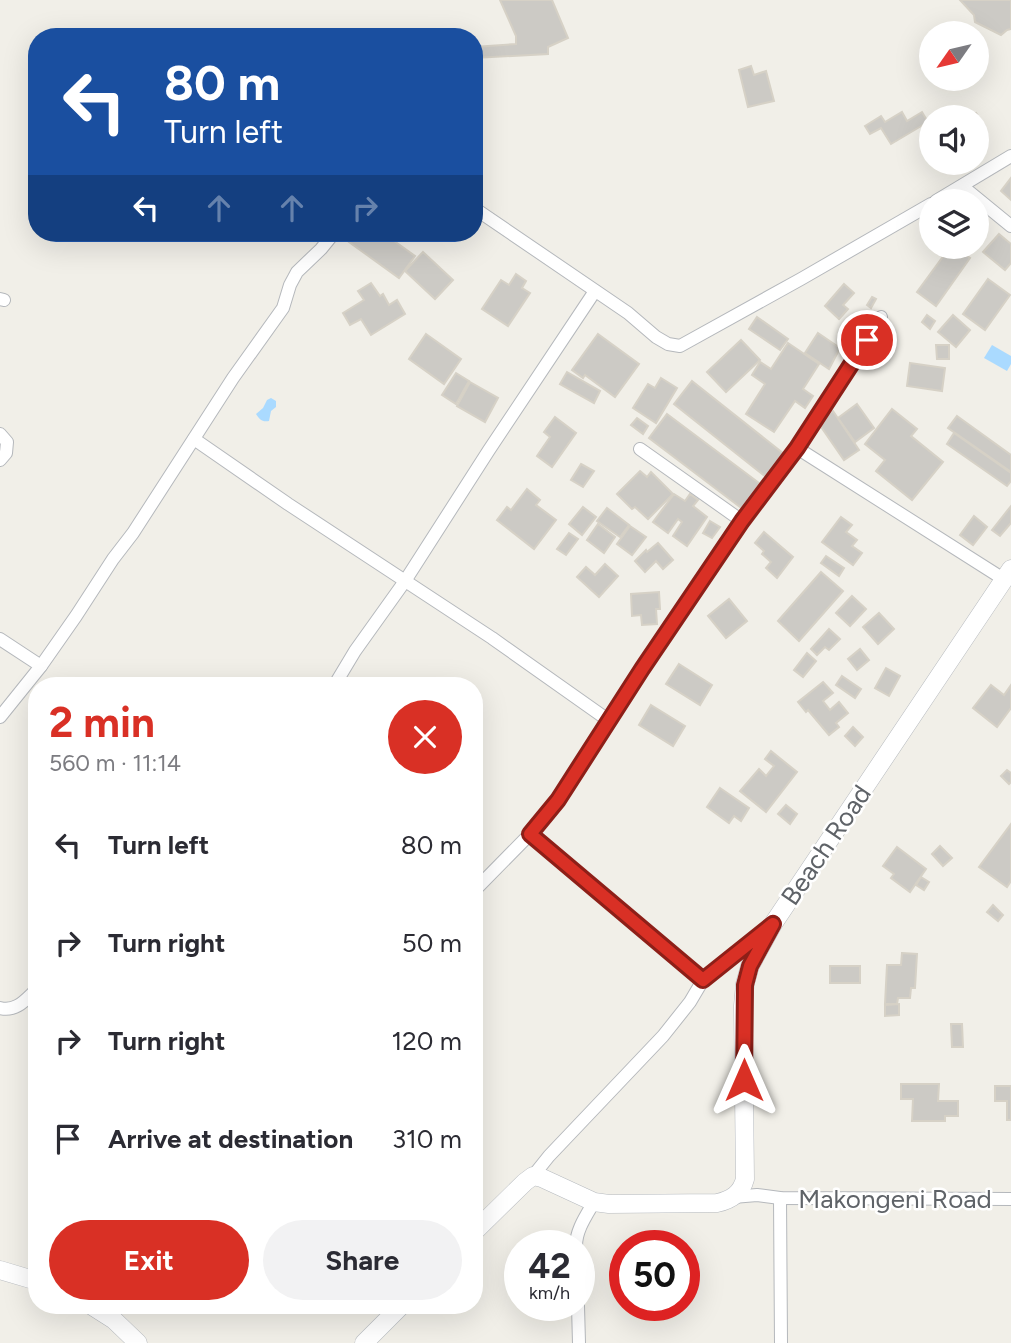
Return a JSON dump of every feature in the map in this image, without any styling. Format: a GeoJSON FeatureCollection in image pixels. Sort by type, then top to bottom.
{"type":"FeatureCollection","features":[{"type":"Feature","properties":{"kind":"main road","name":"Beach Road"},"geometry":{"type":"LineString","coordinates":[[733,1197],[740,1192],[745,1179],[743,1006],[750,966],[773,924],[1008,575]]}},
{"type":"Feature","properties":{"kind":"main road"},"geometry":{"type":"LineString","coordinates":[[483,1223],[533,1177],[542,1178],[594,1202],[609,1204],[717,1203],[733,1197]]}},
{"type":"Feature","properties":{"kind":"main road"},"geometry":{"type":"LineString","coordinates":[[0,1270],[28,1278]]}},
{"type":"Feature","properties":{"kind":"main road"},"geometry":{"type":"LineString","coordinates":[[105,1314],[138,1343]]}},
{"type":"Feature","properties":{"kind":"main road"},"geometry":{"type":"LineString","coordinates":[[364,1343],[393,1314]]}},
{"type":"Feature","properties":{"kind":"street"},"geometry":{"type":"LineString","coordinates":[[957,189],[1011,156]]}},
{"type":"Feature","properties":{"kind":"street"},"geometry":{"type":"LineString","coordinates":[[962,186],[1011,226]]}},
{"type":"Feature","properties":{"kind":"street"},"geometry":{"type":"LineString","coordinates":[[483,214],[628,313],[656,337],[668,344],[680,346],[919,211]]}},
{"type":"Feature","properties":{"kind":"street"},"geometry":{"type":"LineString","coordinates":[[32,677],[133,533],[233,378],[284,308],[290,285],[297,272],[327,242]]}},
{"type":"Feature","properties":{"kind":"street"},"geometry":{"type":"LineString","coordinates":[[339,677],[595,291]]}},
{"type":"Feature","properties":{"kind":"street"},"geometry":{"type":"LineString","coordinates":[[483,882],[530,834],[558,800],[608,720],[742,521],[797,448],[881,317]]}},
{"type":"Feature","properties":{"kind":"street"},"geometry":{"type":"LineString","coordinates":[[0,434],[7,442],[6,453],[0,460]]}},
{"type":"Feature","properties":{"kind":"street"},"geometry":{"type":"LineString","coordinates":[[194,439],[492,638],[608,720]]}},
{"type":"Feature","properties":{"kind":"street"},"geometry":{"type":"LineString","coordinates":[[797,448],[1008,575]]}},
{"type":"Feature","properties":{"kind":"street"},"geometry":{"type":"LineString","coordinates":[[640,449],[742,521]]}},
{"type":"Feature","properties":{"kind":"street"},"geometry":{"type":"LineString","coordinates":[[0,639],[41,666]]}},
{"type":"Feature","properties":{"kind":"street"},"geometry":{"type":"LineString","coordinates":[[0,716],[28,682]]}},
{"type":"Feature","properties":{"kind":"street"},"geometry":{"type":"LineString","coordinates":[[530,834],[703,980]]}},
{"type":"Feature","properties":{"kind":"street"},"geometry":{"type":"LineString","coordinates":[[533,1177],[549,1156],[663,1035],[690,1002],[703,980],[773,924]]}},
{"type":"Feature","properties":{"kind":"street"},"geometry":{"type":"LineString","coordinates":[[0,1008],[14,1009],[28,997]]}},
{"type":"Feature","properties":{"kind":"street","name":"Makongeni Road"},"geometry":{"type":"LineString","coordinates":[[733,1197],[758,1195],[780,1198],[1011,1199]]}},
{"type":"Feature","properties":{"kind":"street"},"geometry":{"type":"LineString","coordinates":[[780,1198],[781,1343]]}},
{"type":"Feature","properties":{"kind":"street"},"geometry":{"type":"LineString","coordinates":[[579,1230],[594,1202]]}},
{"type":"Feature","properties":{"kind":"street"},"geometry":{"type":"LineString","coordinates":[[578,1321],[579,1343]]}},
{"type":"Feature","properties":{"kind":"water"},"geometry":{"type":"Polygon","coordinates":[[[992,345],[1011,356],[1007,371],[984,358],[992,345]]]}},
{"type":"Feature","properties":{"kind":"water"},"geometry":{"type":"Polygon","coordinates":[[[271,398],[276,401],[276,407],[271,411],[269,421],[263,421],[256,414],[271,398]]]}},
{"type":"Feature","properties":{"kind":"building"},"geometry":{"type":"Polygon","coordinates":[[[500,0],[552,0],[568,38],[548,47],[548,54],[483,58],[483,46],[516,44],[516,36],[500,0]]]}},
{"type":"Feature","properties":{"kind":"building"},"geometry":{"type":"Polygon","coordinates":[[[960,0],[1011,0],[1011,29],[1001,35],[989,29],[989,21],[975,21],[974,15],[960,0]]]}},
{"type":"Feature","properties":{"kind":"building"},"geometry":{"type":"Polygon","coordinates":[[[751,66],[754,75],[766,71],[774,101],[748,107],[739,70],[751,66]]]}},
{"type":"Feature","properties":{"kind":"building"},"geometry":{"type":"Polygon","coordinates":[[[902,112],[907,121],[919,114],[919,127],[891,144],[881,128],[870,134],[865,126],[881,116],[885,122],[902,112]]]}},
{"type":"Feature","properties":{"kind":"building"},"geometry":{"type":"Polygon","coordinates":[[[1011,178],[1011,200],[1001,191],[1011,178]]]}},
{"type":"Feature","properties":{"kind":"building"},"geometry":{"type":"Polygon","coordinates":[[[999,234],[1011,244],[1011,263],[1005,270],[989,257],[989,245],[999,234]]]}},
{"type":"Feature","properties":{"kind":"building"},"geometry":{"type":"Polygon","coordinates":[[[349,242],[396,242],[415,256],[399,278],[349,242]]]}},
{"type":"Feature","properties":{"kind":"building"},"geometry":{"type":"Polygon","coordinates":[[[423,252],[453,280],[435,299],[405,271],[423,252]]]}},
{"type":"Feature","properties":{"kind":"building"},"geometry":{"type":"Polygon","coordinates":[[[941,259],[969,259],[936,306],[917,292],[941,259]]]}},
{"type":"Feature","properties":{"kind":"building"},"geometry":{"type":"Polygon","coordinates":[[[516,274],[526,281],[522,288],[530,293],[508,326],[482,309],[501,280],[509,285],[516,274]]]}},
{"type":"Feature","properties":{"kind":"building"},"geometry":{"type":"Polygon","coordinates":[[[988,279],[1010,295],[985,330],[963,314],[988,279]]]}},
{"type":"Feature","properties":{"kind":"building"},"geometry":{"type":"Polygon","coordinates":[[[371,283],[380,296],[383,294],[389,305],[397,300],[405,314],[371,335],[361,319],[350,325],[343,313],[364,300],[358,291],[371,283]]]}},
{"type":"Feature","properties":{"kind":"building"},"geometry":{"type":"Polygon","coordinates":[[[844,284],[854,293],[843,305],[848,309],[839,319],[825,306],[844,284]]]}},
{"type":"Feature","properties":{"kind":"building"},"geometry":{"type":"Polygon","coordinates":[[[872,297],[876,299],[871,308],[867,305],[872,297]]]}},
{"type":"Feature","properties":{"kind":"building"},"geometry":{"type":"Polygon","coordinates":[[[927,315],[935,321],[930,329],[922,322],[927,315]]]}},
{"type":"Feature","properties":{"kind":"building"},"geometry":{"type":"Polygon","coordinates":[[[953,315],[970,330],[956,347],[938,332],[953,315]]]}},
{"type":"Feature","properties":{"kind":"building"},"geometry":{"type":"Polygon","coordinates":[[[757,317],[788,339],[780,350],[749,329],[757,317]]]}},
{"type":"Feature","properties":{"kind":"building"},"geometry":{"type":"Polygon","coordinates":[[[818,333],[840,348],[829,369],[805,353],[818,333]]]}},
{"type":"Feature","properties":{"kind":"building"},"geometry":{"type":"Polygon","coordinates":[[[426,334],[461,359],[444,384],[409,359],[426,334]]]}},
{"type":"Feature","properties":{"kind":"building"},"geometry":{"type":"Polygon","coordinates":[[[598,334],[639,364],[615,397],[585,375],[583,378],[572,370],[598,334]]]}},
{"type":"Feature","properties":{"kind":"building"},"geometry":{"type":"Polygon","coordinates":[[[741,340],[760,360],[726,392],[707,372],[741,340]]]}},
{"type":"Feature","properties":{"kind":"building"},"geometry":{"type":"Polygon","coordinates":[[[788,343],[819,364],[803,389],[813,396],[805,408],[795,401],[774,432],[746,414],[765,384],[752,375],[760,362],[771,369],[788,343]]]}},
{"type":"Feature","properties":{"kind":"building"},"geometry":{"type":"Polygon","coordinates":[[[936,345],[949,345],[949,359],[937,359],[936,345]]]}},
{"type":"Feature","properties":{"kind":"building"},"geometry":{"type":"Polygon","coordinates":[[[910,363],[945,368],[942,391],[907,386],[910,363]]]}},
{"type":"Feature","properties":{"kind":"building"},"geometry":{"type":"Polygon","coordinates":[[[567,372],[600,391],[594,403],[560,384],[567,372]]]}},
{"type":"Feature","properties":{"kind":"building"},"geometry":{"type":"Polygon","coordinates":[[[456,373],[469,381],[456,404],[442,395],[456,373]]]}},
{"type":"Feature","properties":{"kind":"building"},"geometry":{"type":"Polygon","coordinates":[[[661,378],[677,388],[656,423],[633,408],[648,384],[655,388],[661,378]]]}},
{"type":"Feature","properties":{"kind":"building"},"geometry":{"type":"Polygon","coordinates":[[[692,381],[784,454],[766,477],[674,404],[692,381]]]}},
{"type":"Feature","properties":{"kind":"building"},"geometry":{"type":"Polygon","coordinates":[[[470,382],[498,398],[485,422],[457,406],[470,382]]]}},
{"type":"Feature","properties":{"kind":"building"},"geometry":{"type":"Polygon","coordinates":[[[857,404],[874,428],[855,442],[838,418],[857,404]]]}},
{"type":"Feature","properties":{"kind":"building"},"geometry":{"type":"Polygon","coordinates":[[[892,409],[917,429],[911,436],[943,462],[912,500],[876,471],[885,460],[865,444],[892,409]]]}},
{"type":"Feature","properties":{"kind":"building"},"geometry":{"type":"Polygon","coordinates":[[[833,411],[859,450],[844,460],[817,421],[833,411]]]}},
{"type":"Feature","properties":{"kind":"building"},"geometry":{"type":"Polygon","coordinates":[[[667,414],[763,486],[744,510],[649,438],[667,414]]]}},
{"type":"Feature","properties":{"kind":"building"},"geometry":{"type":"Polygon","coordinates":[[[957,416],[1011,455],[1011,472],[948,428],[957,416]]]}},
{"type":"Feature","properties":{"kind":"building"},"geometry":{"type":"Polygon","coordinates":[[[555,417],[576,433],[552,467],[537,456],[550,437],[544,432],[555,417]]]}},
{"type":"Feature","properties":{"kind":"building"},"geometry":{"type":"Polygon","coordinates":[[[637,418],[648,426],[643,434],[631,425],[637,418]]]}},
{"type":"Feature","properties":{"kind":"building"},"geometry":{"type":"Polygon","coordinates":[[[954,433],[1011,473],[1011,481],[1007,486],[947,444],[954,433]]]}},
{"type":"Feature","properties":{"kind":"building"},"geometry":{"type":"Polygon","coordinates":[[[581,464],[594,471],[583,487],[571,480],[581,464]]]}},
{"type":"Feature","properties":{"kind":"building"},"geometry":{"type":"Polygon","coordinates":[[[640,471],[647,477],[651,472],[673,494],[648,519],[635,507],[632,509],[617,494],[640,471]]]}},
{"type":"Feature","properties":{"kind":"building"},"geometry":{"type":"Polygon","coordinates":[[[527,489],[540,500],[536,505],[556,520],[534,549],[497,520],[507,507],[511,510],[527,489]]]}},
{"type":"Feature","properties":{"kind":"building"},"geometry":{"type":"Polygon","coordinates":[[[674,494],[685,501],[690,494],[698,500],[693,506],[707,517],[687,546],[673,536],[682,522],[678,519],[668,533],[653,522],[674,494]]]}},
{"type":"Feature","properties":{"kind":"building"},"geometry":{"type":"Polygon","coordinates":[[[1011,506],[1011,523],[1000,536],[992,530],[1011,506]]]}},
{"type":"Feature","properties":{"kind":"building"},"geometry":{"type":"Polygon","coordinates":[[[583,507],[596,517],[582,535],[569,524],[583,507]]]}},
{"type":"Feature","properties":{"kind":"building"},"geometry":{"type":"Polygon","coordinates":[[[607,508],[629,525],[620,537],[597,521],[607,508]]]}},
{"type":"Feature","properties":{"kind":"building"},"geometry":{"type":"Polygon","coordinates":[[[974,516],[987,527],[973,545],[960,535],[974,516]]]}},
{"type":"Feature","properties":{"kind":"building"},"geometry":{"type":"Polygon","coordinates":[[[841,517],[852,525],[846,532],[857,540],[852,546],[862,553],[853,565],[822,542],[841,517]]]}},
{"type":"Feature","properties":{"kind":"building"},"geometry":{"type":"Polygon","coordinates":[[[710,521],[720,527],[712,538],[703,533],[710,521]]]}},
{"type":"Feature","properties":{"kind":"building"},"geometry":{"type":"Polygon","coordinates":[[[598,524],[615,537],[604,553],[587,540],[598,524]]]}},
{"type":"Feature","properties":{"kind":"building"},"geometry":{"type":"Polygon","coordinates":[[[630,526],[646,537],[632,555],[617,544],[630,526]]]}},
{"type":"Feature","properties":{"kind":"building"},"geometry":{"type":"Polygon","coordinates":[[[764,532],[793,557],[777,578],[766,568],[771,562],[755,543],[764,532]]]}},
{"type":"Feature","properties":{"kind":"building"},"geometry":{"type":"Polygon","coordinates":[[[569,533],[578,539],[566,555],[557,549],[569,533]]]}},
{"type":"Feature","properties":{"kind":"building"},"geometry":{"type":"Polygon","coordinates":[[[658,543],[673,560],[663,569],[656,561],[645,572],[635,561],[658,543]]]}},
{"type":"Feature","properties":{"kind":"building"},"geometry":{"type":"Polygon","coordinates":[[[826,556],[844,568],[839,576],[821,563],[826,556]]]}},
{"type":"Feature","properties":{"kind":"building"},"geometry":{"type":"Polygon","coordinates":[[[605,564],[618,576],[599,597],[577,577],[586,567],[595,575],[605,564]]]}},
{"type":"Feature","properties":{"kind":"building"},"geometry":{"type":"Polygon","coordinates":[[[821,572],[843,591],[799,641],[778,621],[821,572]]]}},
{"type":"Feature","properties":{"kind":"building"},"geometry":{"type":"Polygon","coordinates":[[[659,592],[657,624],[642,625],[641,615],[632,616],[631,594],[659,592]]]}},
{"type":"Feature","properties":{"kind":"building"},"geometry":{"type":"Polygon","coordinates":[[[852,596],[866,609],[850,626],[836,613],[852,596]]]}},
{"type":"Feature","properties":{"kind":"building"},"geometry":{"type":"Polygon","coordinates":[[[729,599],[747,621],[726,638],[708,616],[729,599]]]}},
{"type":"Feature","properties":{"kind":"building"},"geometry":{"type":"Polygon","coordinates":[[[879,613],[894,629],[878,644],[863,627],[879,613]]]}},
{"type":"Feature","properties":{"kind":"building"},"geometry":{"type":"Polygon","coordinates":[[[829,629],[840,639],[829,650],[825,647],[817,655],[811,649],[829,629]]]}},
{"type":"Feature","properties":{"kind":"building"},"geometry":{"type":"Polygon","coordinates":[[[860,649],[869,660],[857,670],[848,659],[860,649]]]}},
{"type":"Feature","properties":{"kind":"building"},"geometry":{"type":"Polygon","coordinates":[[[807,653],[816,661],[803,677],[794,670],[807,653]]]}},
{"type":"Feature","properties":{"kind":"building"},"geometry":{"type":"Polygon","coordinates":[[[679,664],[712,685],[700,705],[666,684],[679,664]]]}},
{"type":"Feature","properties":{"kind":"building"},"geometry":{"type":"Polygon","coordinates":[[[886,668],[900,676],[889,696],[875,688],[886,668]]]}},
{"type":"Feature","properties":{"kind":"building"},"geometry":{"type":"Polygon","coordinates":[[[842,676],[861,689],[855,698],[836,685],[842,676]]]}},
{"type":"Feature","properties":{"kind":"building"},"geometry":{"type":"Polygon","coordinates":[[[823,682],[833,693],[823,701],[830,710],[839,702],[848,713],[836,723],[839,727],[829,735],[798,702],[823,682]]]}},
{"type":"Feature","properties":{"kind":"building"},"geometry":{"type":"Polygon","coordinates":[[[991,685],[1004,695],[1011,685],[1011,708],[997,727],[973,708],[991,685]]]}},
{"type":"Feature","properties":{"kind":"building"},"geometry":{"type":"Polygon","coordinates":[[[651,705],[685,726],[673,746],[639,725],[651,705]]]}},
{"type":"Feature","properties":{"kind":"building"},"geometry":{"type":"Polygon","coordinates":[[[853,727],[863,737],[855,746],[845,736],[853,727]]]}},
{"type":"Feature","properties":{"kind":"building"},"geometry":{"type":"Polygon","coordinates":[[[771,751],[797,772],[766,812],[740,791],[759,769],[766,776],[774,766],[765,759],[771,751]]]}},
{"type":"Feature","properties":{"kind":"building"},"geometry":{"type":"Polygon","coordinates":[[[1007,770],[1011,773],[1009,784],[1001,776],[1007,770]]]}},
{"type":"Feature","properties":{"kind":"building"},"geometry":{"type":"Polygon","coordinates":[[[720,788],[749,808],[741,821],[734,816],[729,823],[707,807],[720,788]]]}},
{"type":"Feature","properties":{"kind":"building"},"geometry":{"type":"Polygon","coordinates":[[[786,805],[797,814],[790,824],[778,814],[786,805]]]}},
{"type":"Feature","properties":{"kind":"building"},"geometry":{"type":"Polygon","coordinates":[[[1011,824],[1011,881],[1007,887],[979,867],[1011,824]]]}},
{"type":"Feature","properties":{"kind":"building"},"geometry":{"type":"Polygon","coordinates":[[[940,846],[952,858],[943,866],[932,854],[940,846]]]}},
{"type":"Feature","properties":{"kind":"building"},"geometry":{"type":"Polygon","coordinates":[[[897,847],[926,869],[910,892],[891,878],[894,874],[883,866],[897,847]]]}},
{"type":"Feature","properties":{"kind":"building"},"geometry":{"type":"Polygon","coordinates":[[[921,877],[929,882],[924,890],[916,885],[921,877]]]}},
{"type":"Feature","properties":{"kind":"building"},"geometry":{"type":"Polygon","coordinates":[[[993,905],[1003,915],[998,921],[987,912],[993,905]]]}},
{"type":"Feature","properties":{"kind":"building"},"geometry":{"type":"Polygon","coordinates":[[[902,953],[917,954],[915,988],[911,988],[910,998],[898,998],[897,1004],[885,1004],[887,965],[901,965],[902,953]]]}},
{"type":"Feature","properties":{"kind":"building"},"geometry":{"type":"Polygon","coordinates":[[[830,966],[860,966],[860,983],[830,983],[830,966]]]}},
{"type":"Feature","properties":{"kind":"building"},"geometry":{"type":"Polygon","coordinates":[[[899,1004],[899,1015],[885,1016],[885,1005],[899,1004]]]}},
{"type":"Feature","properties":{"kind":"building"},"geometry":{"type":"Polygon","coordinates":[[[951,1024],[962,1024],[963,1047],[952,1047],[951,1024]]]}},
{"type":"Feature","properties":{"kind":"building"},"geometry":{"type":"Polygon","coordinates":[[[901,1084],[939,1084],[938,1101],[958,1101],[958,1116],[945,1116],[945,1121],[912,1121],[913,1099],[901,1099],[901,1084]]]}},
{"type":"Feature","properties":{"kind":"building"},"geometry":{"type":"Polygon","coordinates":[[[995,1086],[1011,1086],[1011,1120],[1007,1120],[1007,1101],[995,1101],[995,1086]]]}},
{"type":"Feature","properties":{"kind":"route"},"geometry":{"type":"LineString","coordinates":[[744,1080],[745,985],[750,966],[773,924],[703,980],[530,834],[558,800],[642,669],[742,521],[797,448],[867,340]]}}]}
